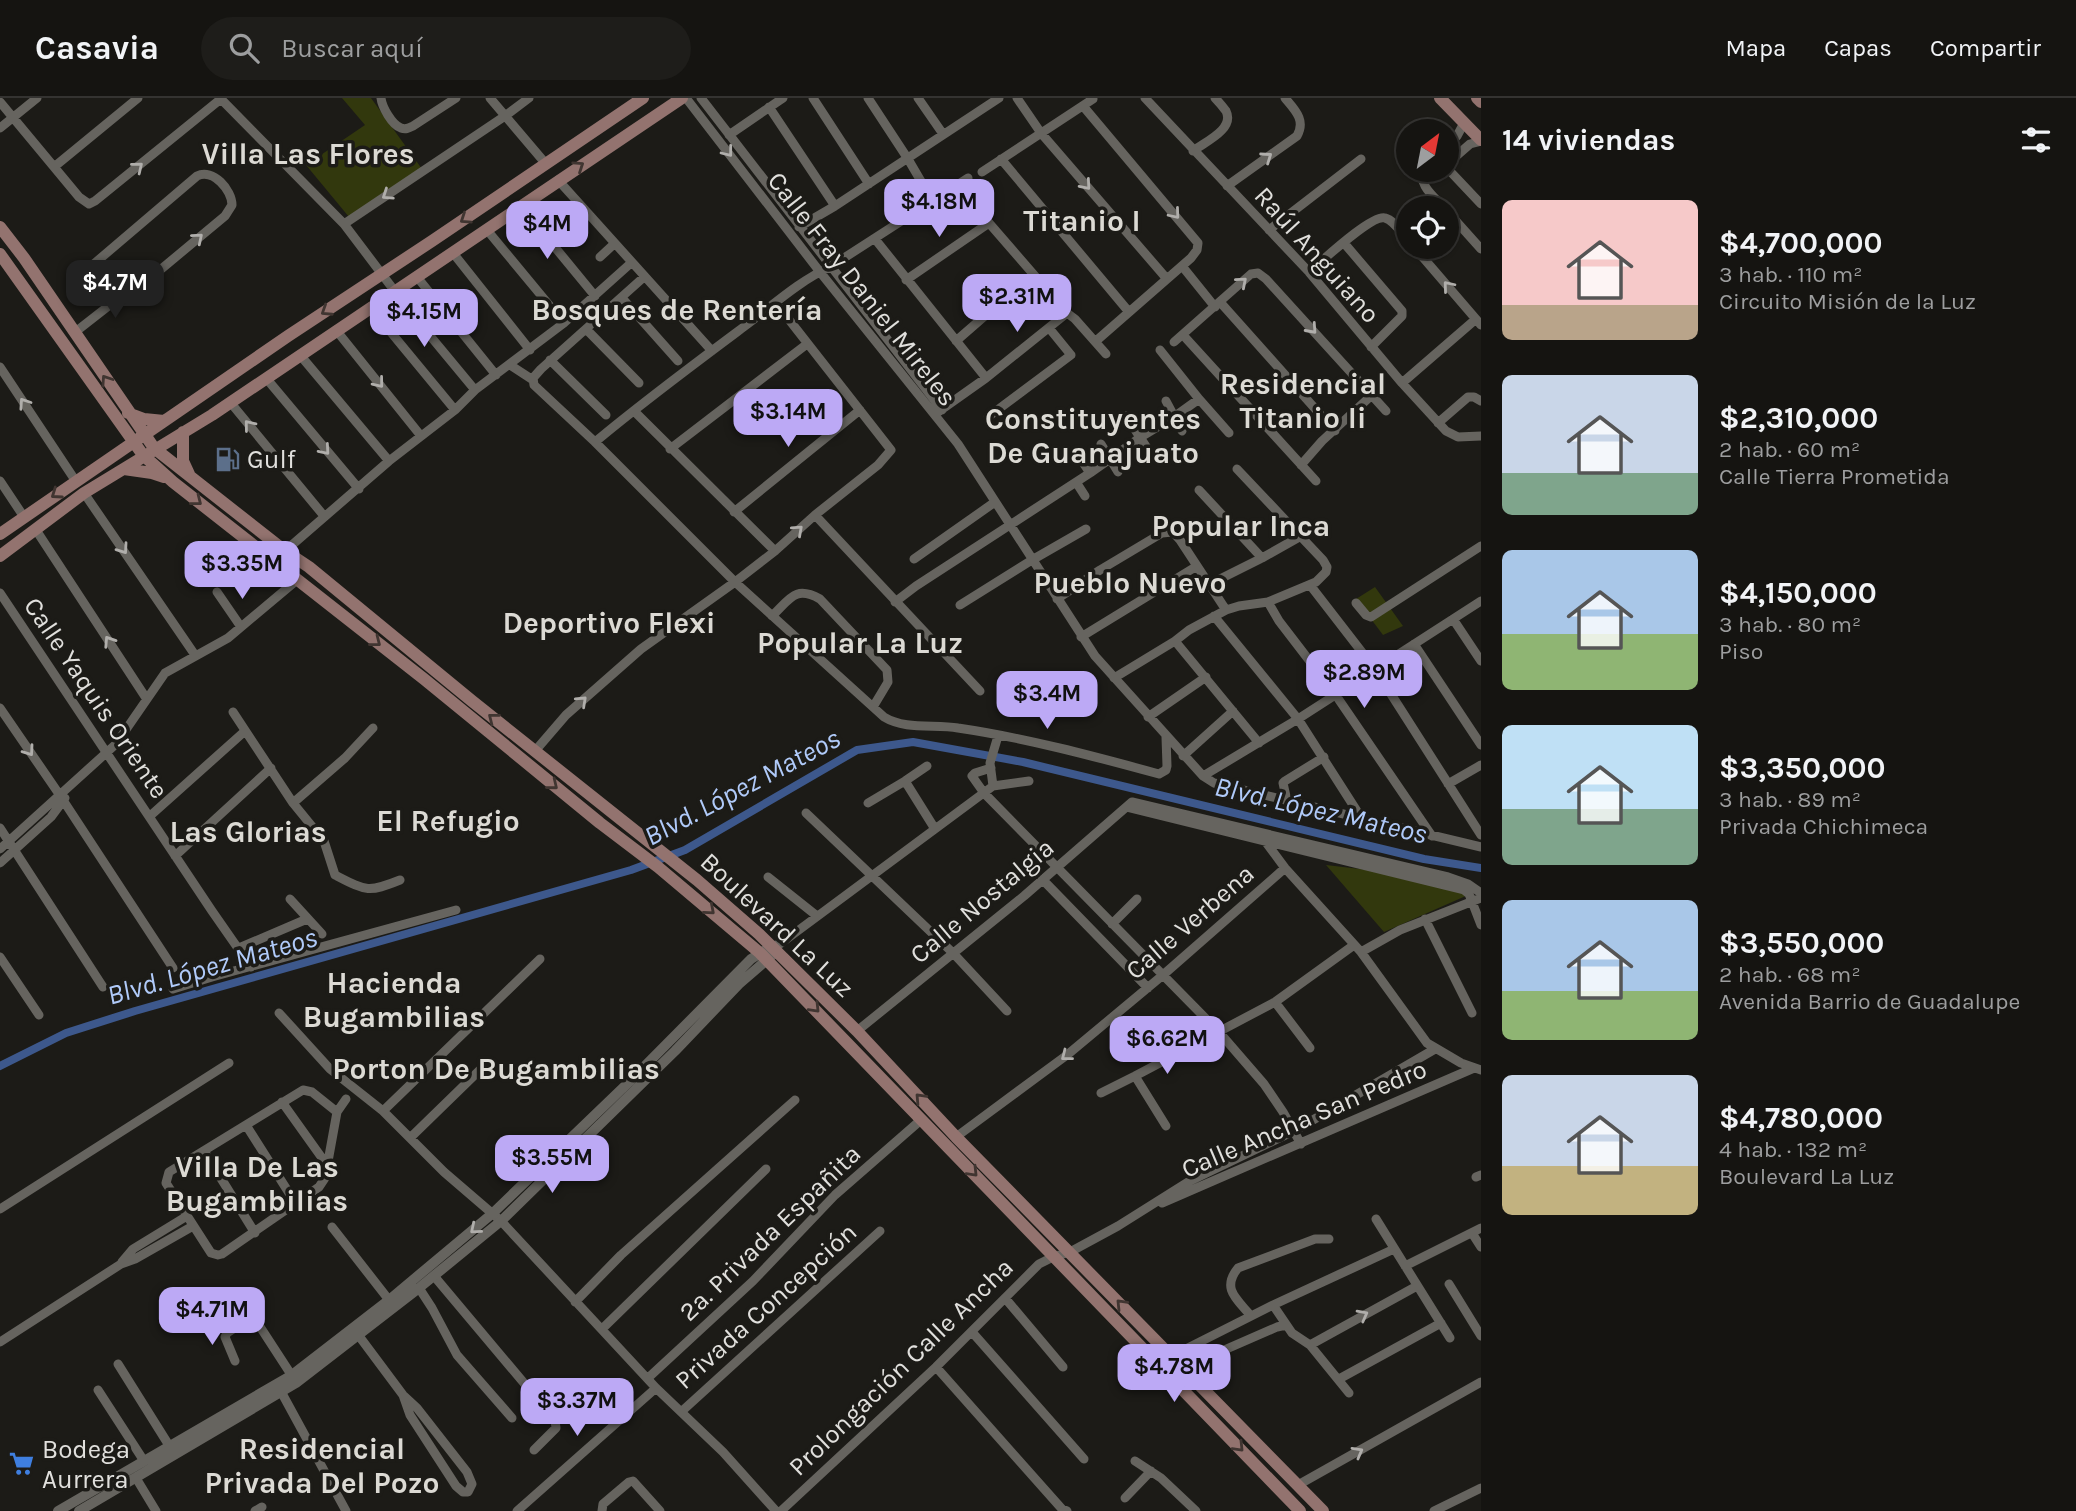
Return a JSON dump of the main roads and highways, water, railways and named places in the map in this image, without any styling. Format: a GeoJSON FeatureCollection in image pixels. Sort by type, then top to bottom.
{"type":"FeatureCollection","features":[{"type":"Feature","properties":{"kind":"main road"},"geometry":{"type":"LineString","coordinates":[[103,481],[124,470],[164,421],[643,98]]}},
{"type":"Feature","properties":{"kind":"main road"},"geometry":{"type":"LineString","coordinates":[[615,143],[621,133],[670,98]]}},
{"type":"Feature","properties":{"kind":"main road"},"geometry":{"type":"LineString","coordinates":[[0,534],[75,480],[116,455],[183,432],[684,98]]}},
{"type":"Feature","properties":{"kind":"main road"},"geometry":{"type":"LineString","coordinates":[[1440,98],[1481,141]]}},
{"type":"Feature","properties":{"kind":"main road","name":"Boulevard La Luz"},"geometry":{"type":"LineString","coordinates":[[0,228],[24,258],[74,333],[122,416]]}},
{"type":"Feature","properties":{"kind":"main road"},"geometry":{"type":"LineString","coordinates":[[395,290],[395,279],[399,272],[423,257],[432,241]]}},
{"type":"Feature","properties":{"kind":"main road","name":"Boulevard La Luz"},"geometry":{"type":"LineString","coordinates":[[0,254],[5,271],[173,482],[686,890],[771,951],[922,1119],[1300,1511]]}},
{"type":"Feature","properties":{"kind":"main road"},"geometry":{"type":"LineString","coordinates":[[0,556],[103,481],[187,414],[202,395]]}},
{"type":"Feature","properties":{"kind":"main road"},"geometry":{"type":"LineString","coordinates":[[116,455],[122,416],[164,421]]}},
{"type":"Feature","properties":{"kind":"main road"},"geometry":{"type":"LineString","coordinates":[[183,432],[183,461],[189,475]]}},
{"type":"Feature","properties":{"kind":"main road","name":"Boulevard La Luz"},"geometry":{"type":"LineString","coordinates":[[145,447],[189,475],[309,567],[697,880],[858,1031],[956,1136],[1323,1511]]}},
{"type":"Feature","properties":{"kind":"main road"},"geometry":{"type":"LineString","coordinates":[[124,470],[152,473],[173,482]]}},
{"type":"Feature","properties":{"kind":"main road"},"geometry":{"type":"LineString","coordinates":[[686,890],[697,880]]}},
{"type":"Feature","properties":{"kind":"waterway","name":"Blvd. López Mateos"},"geometry":{"type":"LineString","coordinates":[[0,1066],[66,1033],[135,1011],[631,870],[685,850],[857,750],[913,742],[1023,762],[1424,859],[1481,868]]}},
{"type":"Feature","properties":{"kind":"place","name":"Gulf"},"geometry":{"type":"Point","coordinates":[227,459]}},
{"type":"Feature","properties":{"kind":"place","name":"Bodega Aurrera"},"geometry":{"type":"Point","coordinates":[22,1464]}},
{"type":"Feature","properties":{"kind":"district","name":"Villa Las Flores"},"geometry":{"type":"Point","coordinates":[308,154]}},
{"type":"Feature","properties":{"kind":"district","name":"Titanio I"},"geometry":{"type":"Point","coordinates":[1082,221]}},
{"type":"Feature","properties":{"kind":"district","name":"Bosques de Rentería"},"geometry":{"type":"Point","coordinates":[677,310]}},
{"type":"Feature","properties":{"kind":"district","name":"Residencial Titanio Ii"},"geometry":{"type":"Point","coordinates":[1303,401]}},
{"type":"Feature","properties":{"kind":"district","name":"Constituyentes De Guanajuato"},"geometry":{"type":"Point","coordinates":[1093,436]}},
{"type":"Feature","properties":{"kind":"district","name":"Popular Inca"},"geometry":{"type":"Point","coordinates":[1241,526]}},
{"type":"Feature","properties":{"kind":"district","name":"Pueblo Nuevo"},"geometry":{"type":"Point","coordinates":[1130,583]}},
{"type":"Feature","properties":{"kind":"district","name":"Deportivo Flexi"},"geometry":{"type":"Point","coordinates":[609,623]}},
{"type":"Feature","properties":{"kind":"district","name":"Popular La Luz"},"geometry":{"type":"Point","coordinates":[860,643]}},
{"type":"Feature","properties":{"kind":"district","name":"El Refugio"},"geometry":{"type":"Point","coordinates":[448,821]}},
{"type":"Feature","properties":{"kind":"district","name":"Las Glorias"},"geometry":{"type":"Point","coordinates":[248,832]}},
{"type":"Feature","properties":{"kind":"district","name":"Hacienda Bugambilias"},"geometry":{"type":"Point","coordinates":[394,1000]}},
{"type":"Feature","properties":{"kind":"district","name":"Porton De Bugambilias"},"geometry":{"type":"Point","coordinates":[496,1069]}},
{"type":"Feature","properties":{"kind":"district","name":"Villa De Las Bugambilias"},"geometry":{"type":"Point","coordinates":[257,1184]}},
{"type":"Feature","properties":{"kind":"district","name":"Residencial Privada Del Pozo"},"geometry":{"type":"Point","coordinates":[322,1466]}}]}
